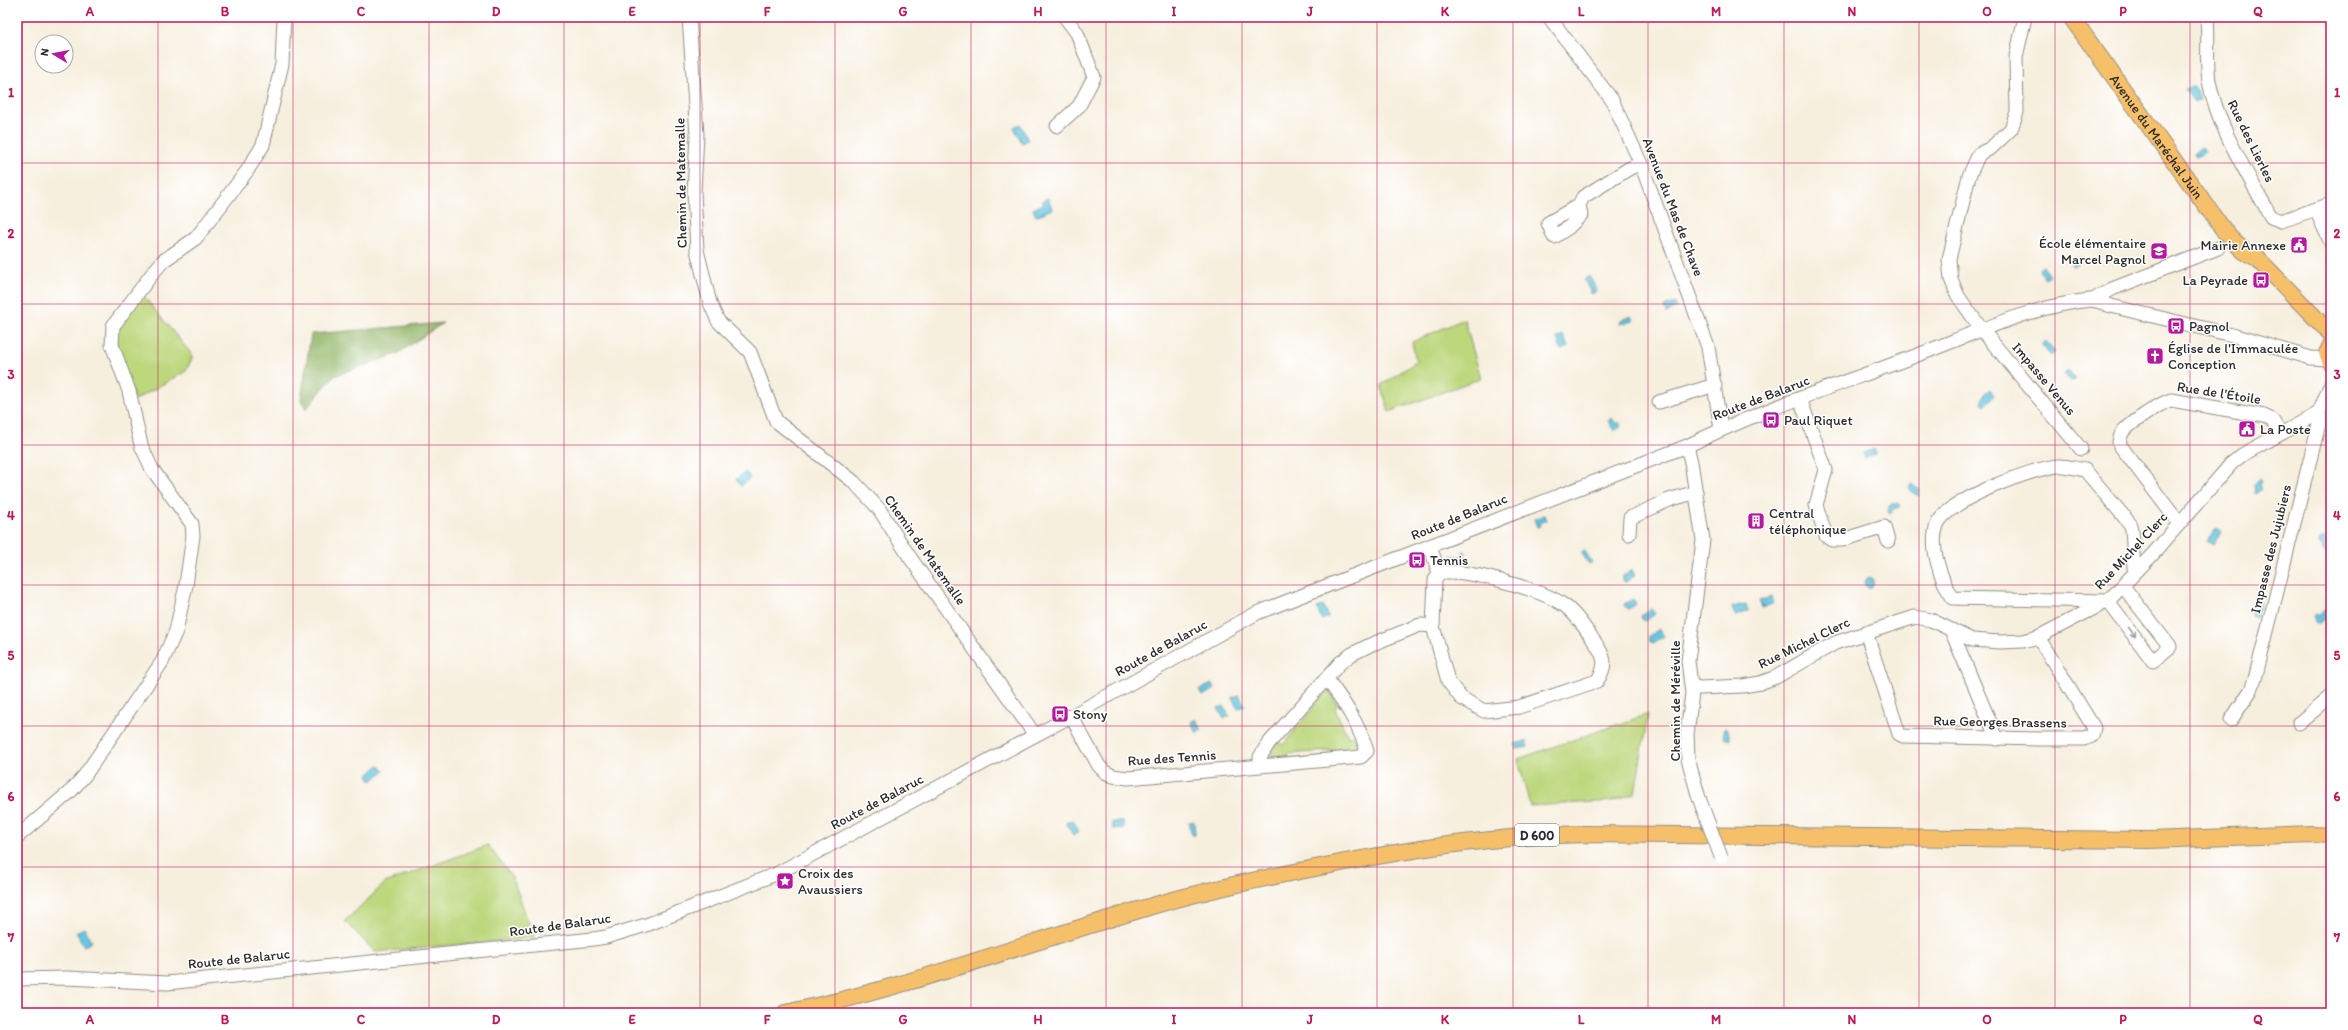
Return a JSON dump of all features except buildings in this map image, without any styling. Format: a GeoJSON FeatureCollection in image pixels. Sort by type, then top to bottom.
{"type":"FeatureCollection","features":[{"type":"Feature","properties":{"kind":"main road","name":"Avenue du Maréchal Juin"},"geometry":{"type":"LineString","coordinates":[[2072,17],[2228,236],[2245,252],[2257,258],[2330,350]]}},
{"type":"Feature","properties":{"kind":"main road","name":"D 600"},"geometry":{"type":"LineString","coordinates":[[2312,834],[2331,830]]}},
{"type":"Feature","properties":{"kind":"main road","name":"D 600"},"geometry":{"type":"LineString","coordinates":[[785,1013],[861,996],[906,983],[1144,908],[1279,875],[1395,851],[1442,844],[1536,835],[1584,834],[2149,840],[2312,834],[2331,835]]}},
{"type":"Feature","properties":{"kind":"street"},"geometry":{"type":"LineString","coordinates":[[17,837],[71,791],[85,775],[162,662],[176,631],[192,554],[192,524],[173,500],[146,456],[141,445],[129,391],[112,345],[111,336],[113,326],[152,274],[163,261],[196,238],[247,171],[263,145],[282,64],[284,17]]}},
{"type":"Feature","properties":{"kind":"street","name":"Chemin de Matemalle"},"geometry":{"type":"LineString","coordinates":[[689,17],[697,136],[694,192],[697,250],[710,303],[718,321],[750,352],[776,421],[854,482],[879,508],[909,556],[1035,734]]}},
{"type":"Feature","properties":{"kind":"street"},"geometry":{"type":"LineString","coordinates":[[1057,126],[1079,106],[1094,77],[1077,33],[1065,17]]}},
{"type":"Feature","properties":{"kind":"street","name":"Avenue du Mas de Chave"},"geometry":{"type":"LineString","coordinates":[[1549,17],[1612,100],[1641,164],[1708,347],[1721,429]]}},
{"type":"Feature","properties":{"kind":"street","name":"Impasse Venus"},"geometry":{"type":"LineString","coordinates":[[2025,17],[2016,57],[2018,112],[2011,129],[1990,148],[1979,154],[1969,176],[1949,259],[1951,279],[1958,296],[1982,330],[2081,449]]}},
{"type":"Feature","properties":{"kind":"street","name":"Rue des Lierles"},"geometry":{"type":"LineString","coordinates":[[2207,17],[2209,79],[2214,102],[2232,144],[2271,217],[2281,221],[2316,210]]}},
{"type":"Feature","properties":{"kind":"street"},"geometry":{"type":"LineString","coordinates":[[1579,205],[1584,197],[1630,168],[1641,164]]}},
{"type":"Feature","properties":{"kind":"street"},"geometry":{"type":"LineString","coordinates":[[2331,204],[2316,210],[2331,243]]}},
{"type":"Feature","properties":{"kind":"street"},"geometry":{"type":"LineString","coordinates":[[2093,300],[2112,289],[2218,248]]}},
{"type":"Feature","properties":{"kind":"street","name":"Route de Balaruc"},"geometry":{"type":"LineString","coordinates":[[17,979],[67,978],[167,983],[606,937],[662,919],[776,874],[1071,716],[1257,613],[1687,446],[1721,429],[1982,330],[2055,306],[2093,300],[2111,306],[2232,335],[2311,358],[2330,350]]}},
{"type":"Feature","properties":{"kind":"street","name":"Impasse des Jujubiers"},"geometry":{"type":"LineString","coordinates":[[2231,720],[2251,690],[2255,679],[2320,420],[2319,413],[2328,403],[2331,383]]}},
{"type":"Feature","properties":{"kind":"street"},"geometry":{"type":"LineString","coordinates":[[1659,402],[1715,385]]}},
{"type":"Feature","properties":{"kind":"street"},"geometry":{"type":"LineString","coordinates":[[1800,399],[1826,470],[1816,505],[1826,536],[1832,540],[1842,540],[1884,527],[1888,541]]}},
{"type":"Feature","properties":{"kind":"street","name":"Rue de l'Étoile"},"geometry":{"type":"LineString","coordinates":[[2179,522],[2119,444],[2121,435],[2126,429],[2162,402],[2171,400],[2264,416],[2272,420],[2280,433]]}},
{"type":"Feature","properties":{"kind":"street","name":"Rue Michel Clerc"},"geometry":{"type":"LineString","coordinates":[[1692,686],[1700,688],[1760,683],[1776,677],[1835,643],[1915,617],[1931,620],[1972,640],[2023,641],[2038,637],[2108,601],[2153,554],[2179,522],[2231,464],[2242,455],[2319,413]]}},
{"type":"Feature","properties":{"kind":"street","name":"Chemin de Méréville"},"geometry":{"type":"LineString","coordinates":[[1687,446],[1703,540],[1688,662],[1692,686],[1687,734],[1688,760],[1699,798],[1721,857]]}},
{"type":"Feature","properties":{"kind":"street"},"geometry":{"type":"LineString","coordinates":[[2123,586],[2170,647],[2153,661],[2108,601],[1953,598],[1938,561],[1935,544],[1937,524],[1953,507],[1977,492],[2058,466],[2085,470],[2089,472],[2132,525],[2134,536],[2132,551],[2135,572]]}},
{"type":"Feature","properties":{"kind":"street"},"geometry":{"type":"LineString","coordinates":[[1629,534],[1630,518],[1669,500],[1696,492]]}},
{"type":"Feature","properties":{"kind":"street"},"geometry":{"type":"LineString","coordinates":[[2134,536],[2153,554]]}},
{"type":"Feature","properties":{"kind":"street"},"geometry":{"type":"LineString","coordinates":[[1430,546],[1439,573],[1436,580],[1433,626],[1448,681],[1461,698],[1484,711],[1519,707],[1596,682],[1604,671],[1604,659],[1596,643],[1583,625],[1563,604],[1540,592],[1506,583],[1450,571],[1439,573]]}},
{"type":"Feature","properties":{"kind":"street"},"geometry":{"type":"LineString","coordinates":[[2062,600],[2070,621]]}},
{"type":"Feature","properties":{"kind":"street"},"geometry":{"type":"LineString","coordinates":[[1260,766],[1260,757],[1268,744],[1340,663],[1370,645],[1420,625],[1433,626]]}},
{"type":"Feature","properties":{"kind":"street"},"geometry":{"type":"LineString","coordinates":[[1951,630],[1997,738]]}},
{"type":"Feature","properties":{"kind":"street","name":"Rue Georges Brassens"},"geometry":{"type":"LineString","coordinates":[[1866,632],[1899,734],[1911,736],[2084,739],[2092,736],[2094,728],[2038,637]]}},
{"type":"Feature","properties":{"kind":"street","name":"Rue des Tennis"},"geometry":{"type":"LineString","coordinates":[[1071,716],[1099,766],[1105,772],[1113,776],[1128,778],[1360,757],[1367,751],[1352,717],[1327,679]]}},
{"type":"Feature","properties":{"kind":"street"},"geometry":{"type":"LineString","coordinates":[[2299,723],[2331,696]]}},
{"type":"Feature","properties":{"kind":"green space"},"geometry":{"type":"Polygon","coordinates":[[[141,293],[193,356],[186,371],[135,400],[115,344],[116,328],[141,293]]]}},
{"type":"Feature","properties":{"kind":"green space"},"geometry":{"type":"Polygon","coordinates":[[[1464,319],[1481,378],[1389,412],[1381,385],[1416,362],[1412,342],[1464,319]]]}},
{"type":"Feature","properties":{"kind":"green space"},"geometry":{"type":"Polygon","coordinates":[[[443,323],[397,354],[334,376],[306,409],[301,400],[311,334],[443,323]]]}},
{"type":"Feature","properties":{"kind":"green space"},"geometry":{"type":"Polygon","coordinates":[[[1324,691],[1333,696],[1337,705],[1335,709],[1348,737],[1355,735],[1355,749],[1349,755],[1342,757],[1341,750],[1288,754],[1287,760],[1275,760],[1272,757],[1271,752],[1278,741],[1283,745],[1320,699],[1317,694],[1324,691]]]}},
{"type":"Feature","properties":{"kind":"green space"},"geometry":{"type":"Polygon","coordinates":[[[1648,714],[1635,793],[1612,801],[1530,806],[1518,759],[1648,714]]]}},
{"type":"Feature","properties":{"kind":"green space"},"geometry":{"type":"Polygon","coordinates":[[[488,845],[513,879],[534,938],[375,952],[345,921],[385,883],[488,845]]]}},
{"type":"Feature","properties":{"kind":"water"},"geometry":{"type":"Polygon","coordinates":[[[2194,86],[2200,100],[2194,103],[2185,90],[2194,86]]]}},
{"type":"Feature","properties":{"kind":"water"},"geometry":{"type":"Polygon","coordinates":[[[1020,124],[1028,140],[1022,143],[1014,127],[1020,124]]]}},
{"type":"Feature","properties":{"kind":"water"},"geometry":{"type":"Polygon","coordinates":[[[2202,147],[2205,152],[2196,157],[2194,152],[2202,147]]]}},
{"type":"Feature","properties":{"kind":"water"},"geometry":{"type":"Polygon","coordinates":[[[1048,198],[1052,209],[1036,216],[1033,209],[1044,204],[1042,201],[1048,198]]]}},
{"type":"Feature","properties":{"kind":"water"},"geometry":{"type":"Polygon","coordinates":[[[2079,257],[2082,261],[2074,267],[2071,265],[2071,262],[2079,257]]]}},
{"type":"Feature","properties":{"kind":"water"},"geometry":{"type":"Polygon","coordinates":[[[2043,266],[2049,275],[2044,278],[2039,269],[2043,266]]]}},
{"type":"Feature","properties":{"kind":"water"},"geometry":{"type":"Polygon","coordinates":[[[1589,276],[1597,290],[1592,294],[1584,280],[1589,276]]]}},
{"type":"Feature","properties":{"kind":"water"},"geometry":{"type":"Polygon","coordinates":[[[1675,303],[1677,308],[1666,313],[1664,307],[1675,303]]]}},
{"type":"Feature","properties":{"kind":"water"},"geometry":{"type":"Polygon","coordinates":[[[1631,316],[1633,321],[1620,324],[1621,320],[1631,316]]]}},
{"type":"Feature","properties":{"kind":"water"},"geometry":{"type":"Polygon","coordinates":[[[1563,335],[1568,347],[1561,350],[1557,338],[1563,335]]]}},
{"type":"Feature","properties":{"kind":"water"},"geometry":{"type":"Polygon","coordinates":[[[2045,341],[2055,352],[2051,356],[2041,345],[2045,341]]]}},
{"type":"Feature","properties":{"kind":"water"},"geometry":{"type":"Polygon","coordinates":[[[2068,370],[2076,378],[2072,382],[2064,373],[2068,370]]]}},
{"type":"Feature","properties":{"kind":"water"},"geometry":{"type":"Polygon","coordinates":[[[1990,389],[1994,394],[1985,406],[1981,402],[1986,392],[1990,389]]]}},
{"type":"Feature","properties":{"kind":"water"},"geometry":{"type":"Polygon","coordinates":[[[1612,418],[1616,424],[1619,422],[1621,426],[1614,431],[1608,421],[1612,418]]]}},
{"type":"Feature","properties":{"kind":"water"},"geometry":{"type":"Polygon","coordinates":[[[1874,449],[1876,454],[1865,458],[1863,453],[1874,449]]]}},
{"type":"Feature","properties":{"kind":"water"},"geometry":{"type":"Polygon","coordinates":[[[746,472],[750,478],[741,486],[736,479],[746,472]]]}},
{"type":"Feature","properties":{"kind":"water"},"geometry":{"type":"Polygon","coordinates":[[[2259,479],[2262,481],[2260,486],[2262,489],[2255,494],[2254,485],[2259,479]]]}},
{"type":"Feature","properties":{"kind":"water"},"geometry":{"type":"Polygon","coordinates":[[[1911,484],[1919,490],[1919,496],[1910,491],[1909,487],[1911,484]]]}},
{"type":"Feature","properties":{"kind":"water"},"geometry":{"type":"Polygon","coordinates":[[[1898,502],[1901,506],[1899,508],[1895,508],[1889,513],[1887,511],[1890,505],[1898,502]]]}},
{"type":"Feature","properties":{"kind":"water"},"geometry":{"type":"Polygon","coordinates":[[[1545,515],[1547,520],[1539,523],[1540,526],[1537,527],[1534,519],[1545,515]]]}},
{"type":"Feature","properties":{"kind":"water"},"geometry":{"type":"Polygon","coordinates":[[[2216,529],[2221,532],[2213,545],[2207,541],[2216,529]]]}},
{"type":"Feature","properties":{"kind":"water"},"geometry":{"type":"Polygon","coordinates":[[[2324,537],[2330,550],[2325,553],[2318,540],[2324,537]]]}},
{"type":"Feature","properties":{"kind":"water"},"geometry":{"type":"Polygon","coordinates":[[[1584,550],[1592,562],[1589,564],[1581,552],[1584,550]]]}},
{"type":"Feature","properties":{"kind":"water"},"geometry":{"type":"Polygon","coordinates":[[[1463,551],[1466,552],[1463,563],[1451,560],[1452,555],[1462,557],[1463,551]]]}},
{"type":"Feature","properties":{"kind":"water"},"geometry":{"type":"Polygon","coordinates":[[[1632,570],[1635,575],[1626,582],[1622,581],[1622,577],[1632,570]]]}},
{"type":"Feature","properties":{"kind":"water"},"geometry":{"type":"Polygon","coordinates":[[[1869,578],[1874,583],[1869,588],[1864,583],[1869,578]]]}},
{"type":"Feature","properties":{"kind":"water"},"geometry":{"type":"Polygon","coordinates":[[[1772,597],[1774,603],[1762,608],[1759,601],[1772,597]]]}},
{"type":"Feature","properties":{"kind":"water"},"geometry":{"type":"Polygon","coordinates":[[[1633,599],[1636,604],[1628,609],[1625,607],[1624,604],[1633,599]]]}},
{"type":"Feature","properties":{"kind":"water"},"geometry":{"type":"Polygon","coordinates":[[[2254,600],[2261,602],[2256,616],[2251,614],[2252,609],[2250,608],[2254,600]]]}},
{"type":"Feature","properties":{"kind":"water"},"geometry":{"type":"Polygon","coordinates":[[[1746,604],[1748,611],[1735,616],[1732,607],[1746,604]]]}},
{"type":"Feature","properties":{"kind":"water"},"geometry":{"type":"Polygon","coordinates":[[[1323,606],[1328,617],[1322,620],[1317,608],[1323,606]]]}},
{"type":"Feature","properties":{"kind":"water"},"geometry":{"type":"Polygon","coordinates":[[[1651,609],[1655,614],[1645,621],[1642,619],[1641,615],[1651,609]]]}},
{"type":"Feature","properties":{"kind":"water"},"geometry":{"type":"Polygon","coordinates":[[[2327,609],[2330,614],[2319,623],[2315,622],[2313,615],[2316,613],[2318,615],[2327,609]]]}},
{"type":"Feature","properties":{"kind":"water"},"geometry":{"type":"Polygon","coordinates":[[[1659,629],[1664,636],[1653,643],[1649,641],[1649,637],[1659,629]]]}},
{"type":"Feature","properties":{"kind":"water"},"geometry":{"type":"Polygon","coordinates":[[[1212,684],[1215,689],[1202,696],[1199,690],[1212,684]]]}},
{"type":"Feature","properties":{"kind":"water"},"geometry":{"type":"Polygon","coordinates":[[[1239,695],[1245,706],[1238,709],[1232,698],[1239,695]]]}},
{"type":"Feature","properties":{"kind":"water"},"geometry":{"type":"Polygon","coordinates":[[[1224,706],[1229,716],[1224,719],[1218,708],[1224,706]]]}},
{"type":"Feature","properties":{"kind":"water"},"geometry":{"type":"Polygon","coordinates":[[[1196,719],[1202,730],[1197,733],[1191,722],[1196,719]]]}},
{"type":"Feature","properties":{"kind":"water"},"geometry":{"type":"Polygon","coordinates":[[[1725,728],[1728,729],[1730,740],[1724,738],[1723,731],[1725,728]]]}},
{"type":"Feature","properties":{"kind":"water"},"geometry":{"type":"Polygon","coordinates":[[[1526,741],[1528,747],[1516,749],[1515,744],[1526,741]]]}},
{"type":"Feature","properties":{"kind":"water"},"geometry":{"type":"Polygon","coordinates":[[[379,765],[384,771],[372,781],[368,775],[379,765]]]}},
{"type":"Feature","properties":{"kind":"water"},"geometry":{"type":"Polygon","coordinates":[[[1073,820],[1079,832],[1073,835],[1066,823],[1073,820]]]}},
{"type":"Feature","properties":{"kind":"water"},"geometry":{"type":"Polygon","coordinates":[[[1194,821],[1195,835],[1191,835],[1189,822],[1194,821]]]}},
{"type":"Feature","properties":{"kind":"water"},"geometry":{"type":"Polygon","coordinates":[[[1112,822],[1123,822],[1124,828],[1113,829],[1112,822]]]}},
{"type":"Feature","properties":{"kind":"water"},"geometry":{"type":"Polygon","coordinates":[[[84,928],[92,942],[84,946],[76,932],[84,928]]]}},
{"type":"Feature","properties":{"kind":"place","name":"Mairie Annexe"},"geometry":{"type":"Point","coordinates":[2299,245]}},
{"type":"Feature","properties":{"kind":"place","name":"École élémentaire Marcel Pagnol"},"geometry":{"type":"Point","coordinates":[2159,251]}},
{"type":"Feature","properties":{"kind":"place","name":"La Peyrade"},"geometry":{"type":"Point","coordinates":[2261,280]}},
{"type":"Feature","properties":{"kind":"place","name":"Pagnol"},"geometry":{"type":"Point","coordinates":[2176,326]}},
{"type":"Feature","properties":{"kind":"place","name":"Église de l'Immaculée Conception"},"geometry":{"type":"Point","coordinates":[2155,356]}},
{"type":"Feature","properties":{"kind":"place","name":"Paul Riquet"},"geometry":{"type":"Point","coordinates":[1771,420]}},
{"type":"Feature","properties":{"kind":"place","name":"La Poste"},"geometry":{"type":"Point","coordinates":[2247,429]}},
{"type":"Feature","properties":{"kind":"place","name":"Central téléphonique"},"geometry":{"type":"Point","coordinates":[1756,521]}},
{"type":"Feature","properties":{"kind":"place","name":"Tennis"},"geometry":{"type":"Point","coordinates":[1417,560]}},
{"type":"Feature","properties":{"kind":"place","name":"Stony"},"geometry":{"type":"Point","coordinates":[1060,714]}},
{"type":"Feature","properties":{"kind":"place","name":"Croix des Avaussiers"},"geometry":{"type":"Point","coordinates":[785,881]}}]}
